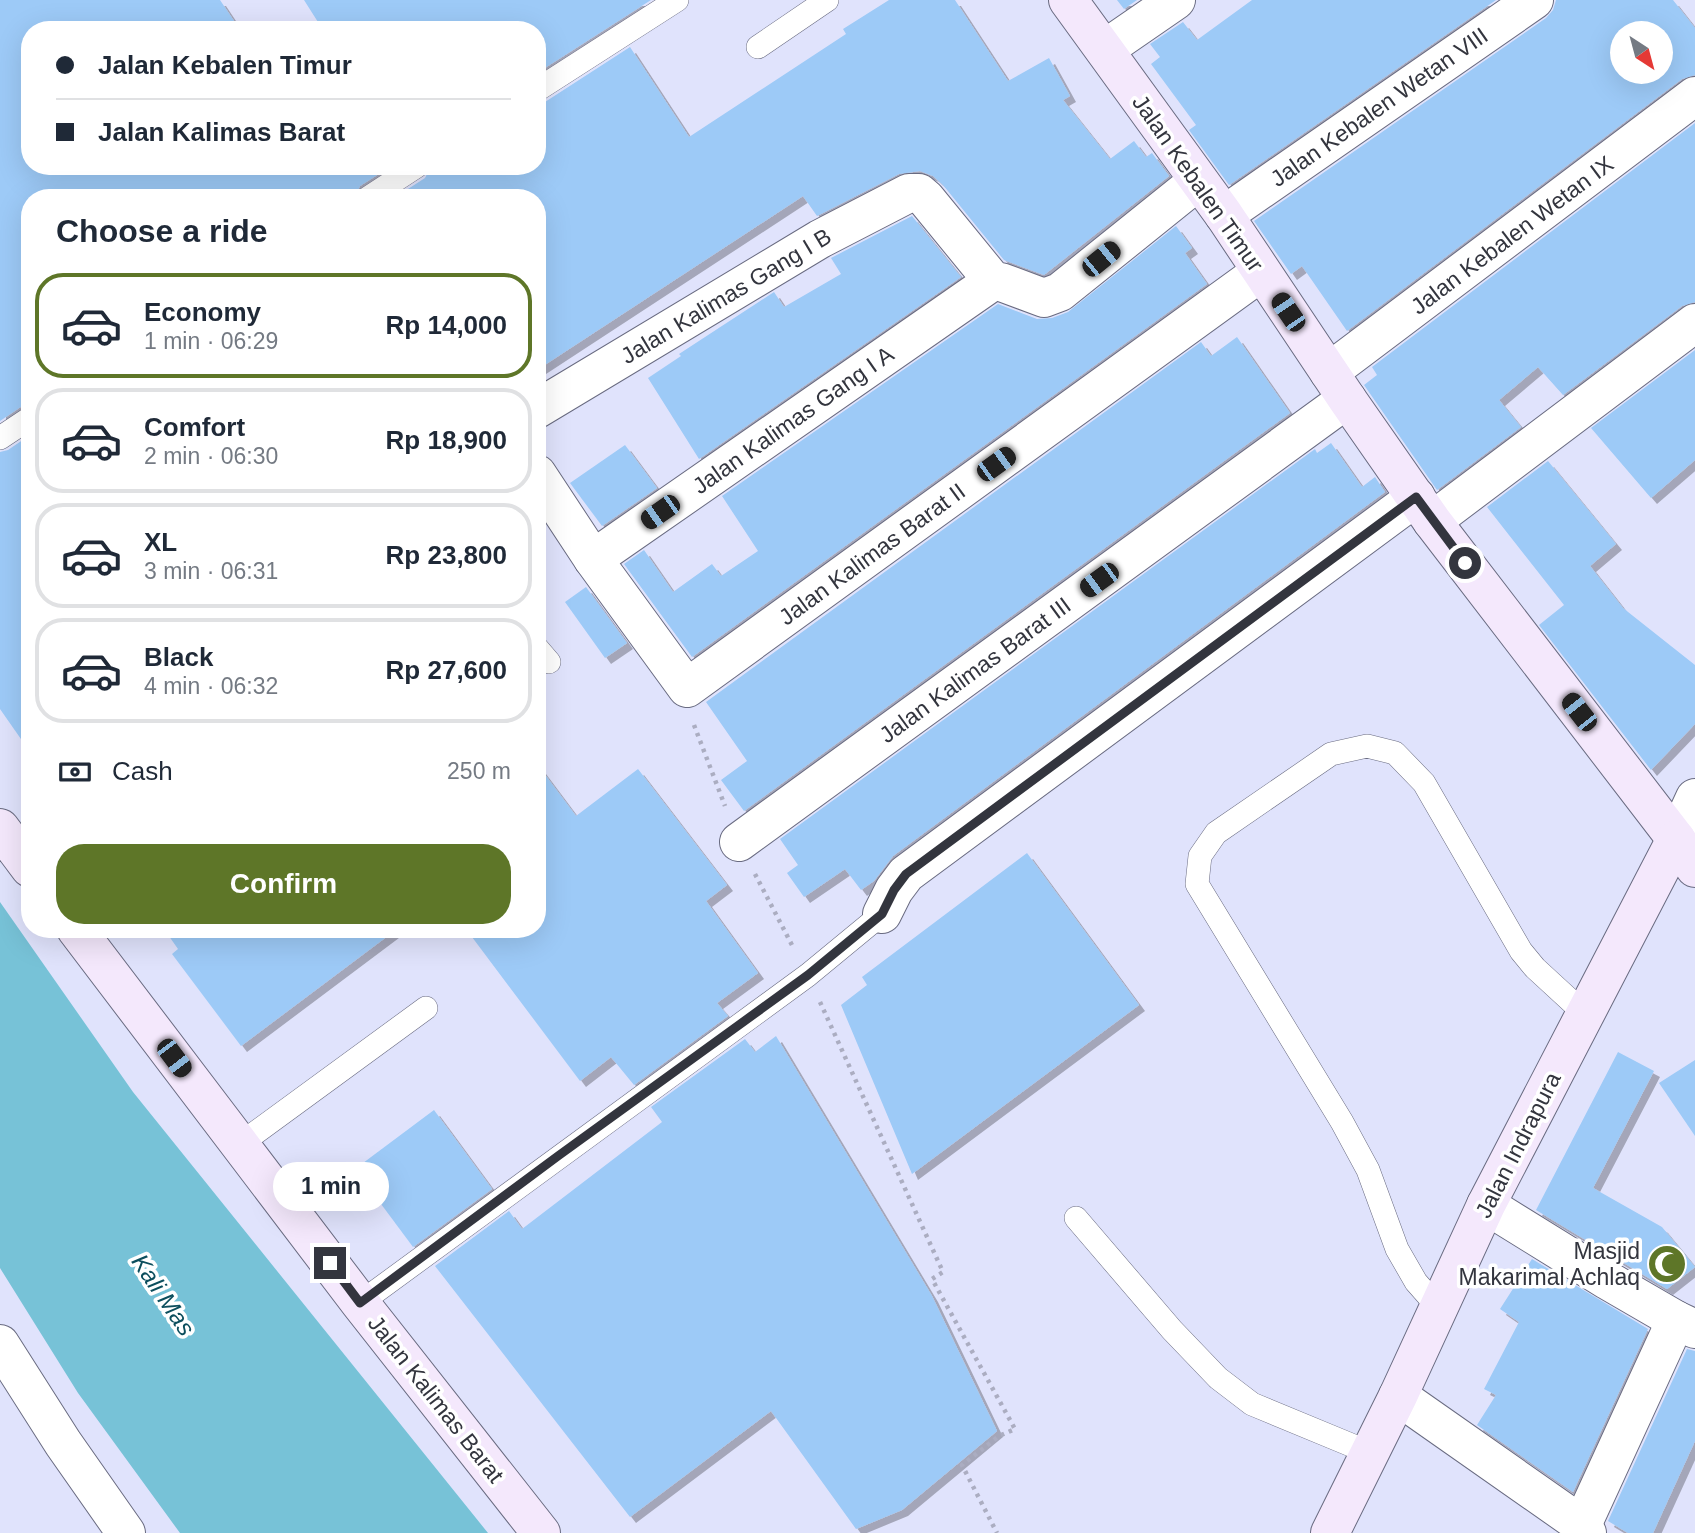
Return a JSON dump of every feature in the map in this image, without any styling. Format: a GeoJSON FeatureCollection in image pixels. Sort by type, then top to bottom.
{"type":"FeatureCollection","features":[{"type":"Feature","properties":{"kind":"street","name":"Jalan Kebalen Timur"},"geometry":{"type":"LineString","coordinates":[[1068,0],[1224,215],[1424,509],[1686,854]]}},
{"type":"Feature","properties":{"kind":"street"},"geometry":{"type":"LineString","coordinates":[[1105,49],[1176,0]]}},
{"type":"Feature","properties":{"kind":"street","name":"Jalan Kebalen Wetan VIII"},"geometry":{"type":"LineString","coordinates":[[1224,215],[1534,0]]}},
{"type":"Feature","properties":{"kind":"street","name":"Jalan Kebalen Wetan IX"},"geometry":{"type":"LineString","coordinates":[[1338,386],[1695,96]]}},
{"type":"Feature","properties":{"kind":"street"},"geometry":{"type":"LineString","coordinates":[[993,281],[1044,298],[1060,292],[1198,181]]}},
{"type":"Feature","properties":{"kind":"street","name":"Jalan Kalimas Gang I B"},"geometry":{"type":"LineString","coordinates":[[546,404],[820,239],[906,194],[919,193],[993,281]]}},
{"type":"Feature","properties":{"kind":"street","name":"Jalan Kalimas Barat II"},"geometry":{"type":"LineString","coordinates":[[593,559],[687,688],[1261,272]]}},
{"type":"Feature","properties":{"kind":"street","name":"Jalan Kalimas Gang I A"},"geometry":{"type":"LineString","coordinates":[[593,559],[993,281]]}},
{"type":"Feature","properties":{"kind":"street"},"geometry":{"type":"LineString","coordinates":[[882,914],[906,874],[1424,509],[1695,323]]}},
{"type":"Feature","properties":{"kind":"street","name":"Jalan Kalimas Barat III"},"geometry":{"type":"LineString","coordinates":[[738,842],[1338,386]]}},
{"type":"Feature","properties":{"kind":"street"},"geometry":{"type":"LineString","coordinates":[[546,488],[593,559]]}},
{"type":"Feature","properties":{"kind":"street","name":"Jalan Indrapura"},"geometry":{"type":"LineString","coordinates":[[1330,1533],[1398,1396],[1486,1205],[1586,1014],[1686,854],[1695,798]]}},
{"type":"Feature","properties":{"kind":"street","name":"Jalan Kalimas Barat"},"geometry":{"type":"LineString","coordinates":[[83,938],[360,1303],[541,1533]]}},
{"type":"Feature","properties":{"kind":"street"},"geometry":{"type":"LineString","coordinates":[[1398,1396],[1585,1529],[1686,1325],[1606,1280],[1486,1205]]}},
{"type":"Feature","properties":{"kind":"street"},"geometry":{"type":"LineString","coordinates":[[0,1344],[63,1443],[127,1533]]}},
{"type":"Feature","properties":{"kind":"lane"},"geometry":{"type":"LineString","coordinates":[[546,84],[677,0]]}},
{"type":"Feature","properties":{"kind":"lane"},"geometry":{"type":"LineString","coordinates":[[758,47],[827,0]]}},
{"type":"Feature","properties":{"kind":"lane"},"geometry":{"type":"LineString","coordinates":[[382,189],[403,175]]}},
{"type":"Feature","properties":{"kind":"lane"},"geometry":{"type":"LineString","coordinates":[[0,438],[21,424]]}},
{"type":"Feature","properties":{"kind":"lane"},"geometry":{"type":"LineString","coordinates":[[1438,1307],[1416,1282],[1397,1249],[1368,1170],[1342,1122],[1197,884],[1200,856],[1216,833],[1331,754],[1367,746],[1395,752],[1424,783],[1521,951],[1535,968],[1586,1014]]}},
{"type":"Feature","properties":{"kind":"lane"},"geometry":{"type":"LineString","coordinates":[[360,1303],[808,975],[882,914]]}},
{"type":"Feature","properties":{"kind":"lane"},"geometry":{"type":"LineString","coordinates":[[240,1144],[426,1008]]}},
{"type":"Feature","properties":{"kind":"lane"},"geometry":{"type":"LineString","coordinates":[[1076,1219],[1172,1330],[1218,1378],[1252,1404],[1368,1452]]}},
{"type":"Feature","properties":{"kind":"path"},"geometry":{"type":"LineString","coordinates":[[808,975],[943,1272],[932,1279],[1015,1429],[999,1436],[962,1465],[997,1533]]}},
{"type":"Feature","properties":{"kind":"water","name":"Kali Mas"},"geometry":{"type":"Polygon","coordinates":[[[0,902],[21,932],[21,938],[25,938],[133,1092],[488,1533],[180,1533],[78,1393],[0,1268],[0,902]]]}},
{"type":"Feature","properties":{"kind":"building"},"geometry":{"type":"Polygon","coordinates":[[[0,0],[220,0],[234,21],[21,21],[21,175],[377,175],[358,189],[21,189],[21,407],[0,421],[0,0]]]}},
{"type":"Feature","properties":{"kind":"building"},"geometry":{"type":"Polygon","coordinates":[[[304,0],[651,0],[546,67],[546,21],[317,21],[304,0]]]}},
{"type":"Feature","properties":{"kind":"building"},"geometry":{"type":"Polygon","coordinates":[[[889,0],[955,0],[1008,81],[1049,58],[1070,96],[1063,100],[1110,159],[1134,141],[1146,157],[1152,153],[1169,176],[1044,275],[1004,260],[943,185],[933,176],[920,171],[899,174],[817,216],[803,196],[546,364],[546,189],[408,189],[426,175],[546,175],[546,101],[630,47],[689,137],[846,34],[843,29],[889,0]]]}},
{"type":"Feature","properties":{"kind":"building"},"geometry":{"type":"Polygon","coordinates":[[[1117,0],[1137,0],[1124,9],[1117,0]]]}},
{"type":"Feature","properties":{"kind":"building"},"geometry":{"type":"Polygon","coordinates":[[[1252,0],[1496,0],[1229,185],[1189,130],[1196,125],[1151,64],[1160,57],[1150,44],[1183,22],[1197,40],[1252,0]]]}},
{"type":"Feature","properties":{"kind":"building"},"geometry":{"type":"Polygon","coordinates":[[[1556,0],[1673,0],[1695,28],[1695,75],[1682,79],[1347,331],[1302,266],[1291,274],[1254,221],[1546,18],[1553,10],[1556,0]]]}},
{"type":"Feature","properties":{"kind":"building"},"geometry":{"type":"Polygon","coordinates":[[[1695,123],[1695,302],[1682,306],[1563,395],[1538,367],[1499,400],[1521,427],[1437,490],[1364,385],[1377,375],[1372,367],[1695,123]]]}},
{"type":"Feature","properties":{"kind":"building"},"geometry":{"type":"Polygon","coordinates":[[[912,216],[961,277],[699,459],[648,378],[681,356],[679,354],[774,292],[784,307],[841,274],[831,258],[912,216]]]}},
{"type":"Feature","properties":{"kind":"building"},"geometry":{"type":"Polygon","coordinates":[[[1176,226],[1192,248],[1185,253],[1207,284],[692,657],[624,564],[644,550],[673,592],[712,564],[721,576],[758,551],[722,496],[998,304],[1037,319],[1052,318],[1068,312],[1176,226]]]}},
{"type":"Feature","properties":{"kind":"building"},"geometry":{"type":"Polygon","coordinates":[[[1237,337],[1290,413],[744,811],[721,780],[747,761],[706,702],[1201,342],[1211,356],[1237,337]]]}},
{"type":"Feature","properties":{"kind":"building"},"geometry":{"type":"Polygon","coordinates":[[[1695,350],[1695,460],[1651,498],[1591,428],[1695,350]]]}},
{"type":"Feature","properties":{"kind":"building"},"geometry":{"type":"Polygon","coordinates":[[[21,441],[21,739],[0,709],[0,452],[21,441]]]}},
{"type":"Feature","properties":{"kind":"building"},"geometry":{"type":"Polygon","coordinates":[[[1331,443],[1362,487],[1375,477],[1385,492],[893,856],[874,881],[861,890],[845,869],[804,897],[787,873],[798,865],[780,839],[1315,449],[1317,453],[1331,443]]]}},
{"type":"Feature","properties":{"kind":"building"},"geometry":{"type":"Polygon","coordinates":[[[625,445],[657,488],[602,526],[570,483],[625,445]]]}},
{"type":"Feature","properties":{"kind":"building"},"geometry":{"type":"Polygon","coordinates":[[[1548,461],[1616,544],[1590,566],[1623,608],[1695,665],[1695,724],[1651,770],[1539,625],[1564,605],[1487,507],[1548,461]]]}},
{"type":"Feature","properties":{"kind":"building"},"geometry":{"type":"Polygon","coordinates":[[[586,587],[627,643],[605,658],[565,602],[586,587]]]}},
{"type":"Feature","properties":{"kind":"building"},"geometry":{"type":"Polygon","coordinates":[[[638,769],[727,885],[706,901],[758,973],[717,1003],[728,1016],[634,1085],[611,1057],[580,1081],[473,938],[546,938],[546,776],[576,816],[638,769]]]}},
{"type":"Feature","properties":{"kind":"building"},"geometry":{"type":"Polygon","coordinates":[[[1027,853],[1139,1005],[912,1174],[841,1005],[867,985],[862,977],[1027,853]]]}},
{"type":"Feature","properties":{"kind":"building"},"geometry":{"type":"Polygon","coordinates":[[[170,938],[385,938],[241,1046],[172,954],[178,949],[170,938]]]}},
{"type":"Feature","properties":{"kind":"building"},"geometry":{"type":"Polygon","coordinates":[[[776,1036],[932,1296],[997,1431],[902,1510],[856,1529],[771,1411],[630,1517],[435,1266],[509,1211],[522,1229],[662,1122],[651,1107],[745,1039],[755,1052],[776,1036]]]}},
{"type":"Feature","properties":{"kind":"building"},"geometry":{"type":"Polygon","coordinates":[[[1618,1052],[1654,1071],[1593,1188],[1662,1227],[1695,1267],[1667,1289],[1536,1210],[1618,1052]]]}},
{"type":"Feature","properties":{"kind":"building"},"geometry":{"type":"Polygon","coordinates":[[[1695,1060],[1695,1136],[1659,1083],[1695,1060]]]}},
{"type":"Feature","properties":{"kind":"building"},"geometry":{"type":"Polygon","coordinates":[[[434,1110],[492,1189],[413,1247],[355,1169],[434,1110]]]}},
{"type":"Feature","properties":{"kind":"building"},"geometry":{"type":"Polygon","coordinates":[[[1532,1259],[1648,1329],[1573,1492],[1477,1425],[1496,1395],[1484,1389],[1519,1322],[1500,1309],[1532,1259]]]}},
{"type":"Feature","properties":{"kind":"building"},"geometry":{"type":"Polygon","coordinates":[[[1687,1349],[1695,1351],[1695,1441],[1653,1533],[1628,1533],[1608,1521],[1687,1349]]]}},
{"type":"Feature","properties":{"kind":"place","name":"Masjid Makarimal Achlaq"},"geometry":{"type":"Point","coordinates":[1667,1264]}},
{"type":"Feature","properties":{"kind":"route"},"geometry":{"type":"LineString","coordinates":[[330,1263],[360,1303],[808,975],[882,914],[906,874],[1416,497],[1465,563]]}}]}
